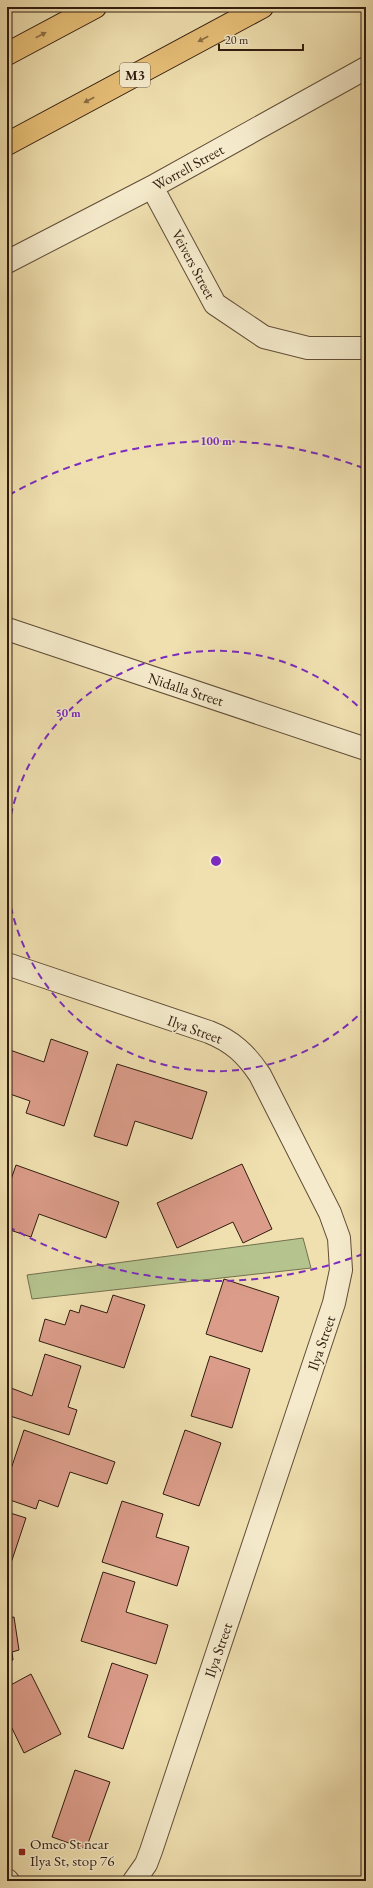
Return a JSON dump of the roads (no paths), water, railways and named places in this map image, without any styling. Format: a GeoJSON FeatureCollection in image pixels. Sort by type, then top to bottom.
{"type":"FeatureCollection","features":[{"type":"Feature","properties":{"kind":"highway"},"geometry":{"type":"LineString","coordinates":[[7,54],[95,7]]}},
{"type":"Feature","properties":{"kind":"highway","name":"M3"},"geometry":{"type":"LineString","coordinates":[[7,144],[262,7]]}},
{"type":"Feature","properties":{"kind":"street","name":"Worrell Street"},"geometry":{"type":"LineString","coordinates":[[7,262],[152,187],[366,68]]}},
{"type":"Feature","properties":{"kind":"street","name":"Veivers Street"},"geometry":{"type":"LineString","coordinates":[[152,187],[215,304],[264,337],[308,348],[366,348]]}},
{"type":"Feature","properties":{"kind":"street","name":"Nidalla Street"},"geometry":{"type":"LineString","coordinates":[[7,629],[366,748]]}},
{"type":"Feature","properties":{"kind":"street","name":"Ilya Street"},"geometry":{"type":"LineString","coordinates":[[7,964],[209,1032],[224,1038],[237,1047],[249,1058],[260,1074],[330,1213],[338,1238],[341,1254],[340,1270],[334,1303],[151,1850],[146,1864],[134,1881]]}},
{"type":"Feature","properties":{"kind":"place","name":"Omeo St near Ilya St, stop 76"},"geometry":{"type":"Point","coordinates":[22,1852]}}]}
